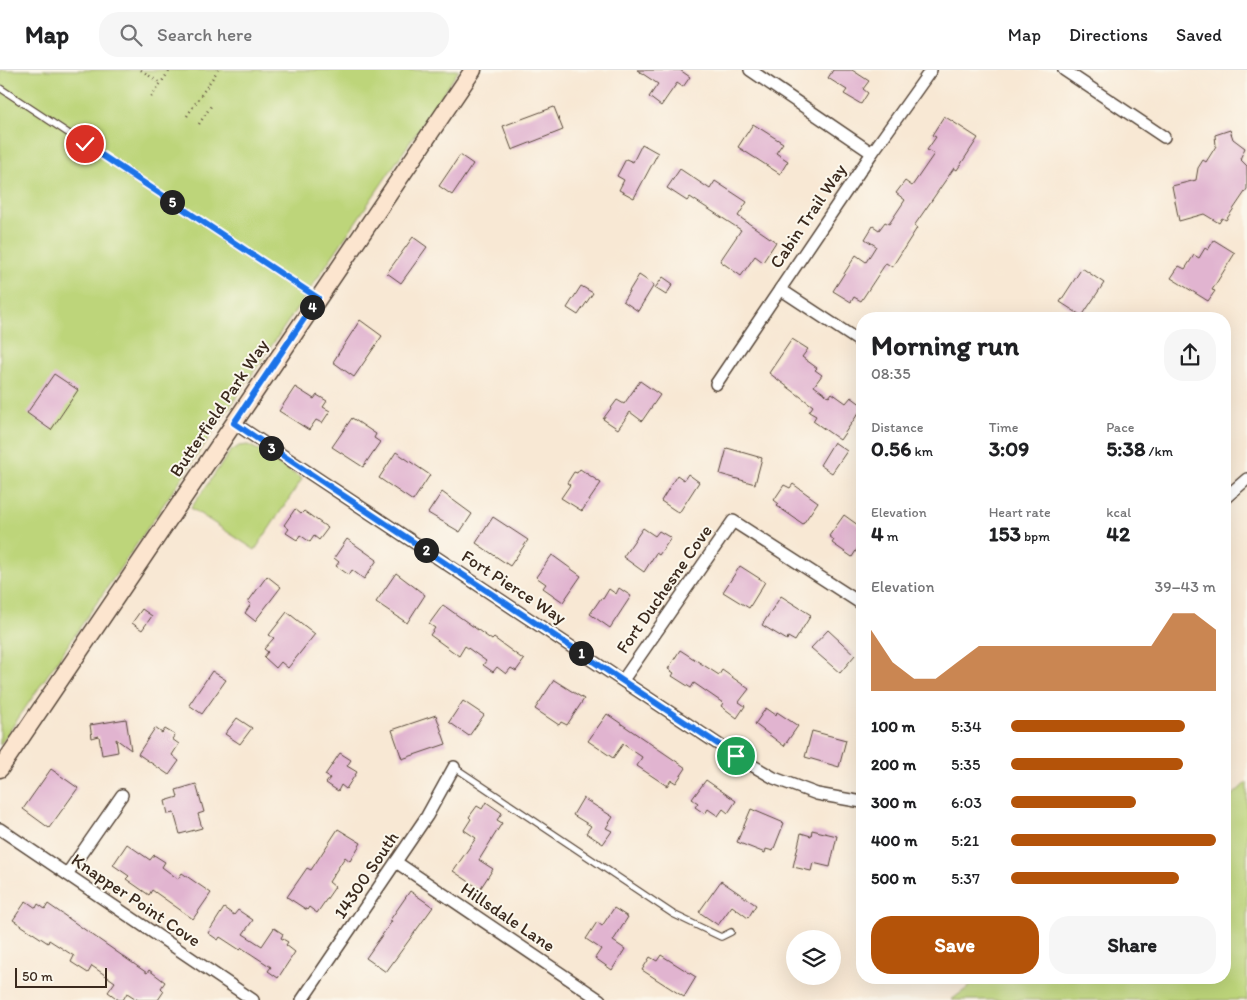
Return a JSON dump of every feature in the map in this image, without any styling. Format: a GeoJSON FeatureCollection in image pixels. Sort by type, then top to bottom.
{"type":"FeatureCollection","features":[{"type":"Feature","properties":{"kind":"street","name":"Butterfield Park Way"},"geometry":{"type":"LineString","coordinates":[[0,769],[473,70]]}},
{"type":"Feature","properties":{"kind":"street"},"geometry":{"type":"LineString","coordinates":[[750,70],[872,153]]}},
{"type":"Feature","properties":{"kind":"street","name":"Cabin Trail Way"},"geometry":{"type":"LineString","coordinates":[[716,384],[872,153],[932,70]]}},
{"type":"Feature","properties":{"kind":"street"},"geometry":{"type":"LineString","coordinates":[[1064,70],[1164,136]]}},
{"type":"Feature","properties":{"kind":"street"},"geometry":{"type":"LineString","coordinates":[[780,289],[856,340]]}},
{"type":"Feature","properties":{"kind":"street","name":"Fort Pierce Way"},"geometry":{"type":"LineString","coordinates":[[234,423],[736,756],[774,778],[817,794],[856,801]]}},
{"type":"Feature","properties":{"kind":"street"},"geometry":{"type":"LineString","coordinates":[[1231,493],[1247,479]]}},
{"type":"Feature","properties":{"kind":"street","name":"Fort Duchesne Cove"},"geometry":{"type":"LineString","coordinates":[[623,680],[733,521],[856,600]]}},
{"type":"Feature","properties":{"kind":"street","name":"14300 South"},"geometry":{"type":"LineString","coordinates":[[302,1000],[427,816],[454,767]]}},
{"type":"Feature","properties":{"kind":"street"},"geometry":{"type":"LineString","coordinates":[[67,874],[122,795]]}},
{"type":"Feature","properties":{"kind":"street","name":"Knapper Point Cove"},"geometry":{"type":"LineString","coordinates":[[0,829],[253,1000]]}},
{"type":"Feature","properties":{"kind":"street","name":"Hillsdale Lane"},"geometry":{"type":"LineString","coordinates":[[396,862],[600,1000]]}},
{"type":"Feature","properties":{"kind":"lane"},"geometry":{"type":"LineString","coordinates":[[0,88],[318,298]]}},
{"type":"Feature","properties":{"kind":"lane"},"geometry":{"type":"LineString","coordinates":[[454,767],[673,914],[721,936],[731,932]]}},
{"type":"Feature","properties":{"kind":"path"},"geometry":{"type":"LineString","coordinates":[[141,70],[161,84]]}},
{"type":"Feature","properties":{"kind":"path"},"geometry":{"type":"LineString","coordinates":[[151,96],[170,70]]}},
{"type":"Feature","properties":{"kind":"path"},"geometry":{"type":"LineString","coordinates":[[187,116],[218,70]]}},
{"type":"Feature","properties":{"kind":"path"},"geometry":{"type":"LineString","coordinates":[[199,124],[211,106]]}},
{"type":"Feature","properties":{"kind":"green space"},"geometry":{"type":"Polygon","coordinates":[[[0,70],[459,70],[0,745],[0,70]]]}},
{"type":"Feature","properties":{"kind":"green space"},"geometry":{"type":"Polygon","coordinates":[[[248,445],[302,479],[255,550],[191,508],[230,452],[239,446],[248,445]]]}},
{"type":"Feature","properties":{"kind":"green space"},"geometry":{"type":"Polygon","coordinates":[[[1247,782],[1247,1000],[951,1000],[973,984],[1231,984],[1231,797],[1247,782]]]}},
{"type":"Feature","properties":{"kind":"building"},"geometry":{"type":"Polygon","coordinates":[[[637,70],[680,70],[690,77],[683,87],[677,83],[661,106],[649,97],[658,84],[637,70]]]}},
{"type":"Feature","properties":{"kind":"building"},"geometry":{"type":"Polygon","coordinates":[[[833,70],[852,70],[869,81],[863,89],[868,93],[861,104],[844,94],[847,90],[828,78],[833,70]]]}},
{"type":"Feature","properties":{"kind":"building"},"geometry":{"type":"Polygon","coordinates":[[[554,107],[563,130],[512,150],[503,126],[554,107]]]}},
{"type":"Feature","properties":{"kind":"building"},"geometry":{"type":"Polygon","coordinates":[[[944,116],[978,138],[957,170],[954,168],[914,226],[917,228],[892,267],[886,263],[861,301],[854,297],[851,302],[833,291],[856,255],[866,262],[876,246],[865,239],[873,226],[879,230],[885,222],[889,224],[905,200],[896,193],[905,181],[912,186],[934,154],[927,150],[936,137],[932,135],[944,116]]]}},
{"type":"Feature","properties":{"kind":"building"},"geometry":{"type":"Polygon","coordinates":[[[753,124],[783,143],[776,153],[788,161],[780,174],[738,147],[753,124]]]}},
{"type":"Feature","properties":{"kind":"building"},"geometry":{"type":"Polygon","coordinates":[[[1230,130],[1233,139],[1245,148],[1240,159],[1247,166],[1247,189],[1226,220],[1222,218],[1219,223],[1204,214],[1179,221],[1172,186],[1196,180],[1198,168],[1203,160],[1206,162],[1216,146],[1215,135],[1230,130]]]}},
{"type":"Feature","properties":{"kind":"building"},"geometry":{"type":"Polygon","coordinates":[[[642,144],[658,153],[634,198],[619,190],[624,180],[617,176],[626,159],[633,162],[642,144]]]}},
{"type":"Feature","properties":{"kind":"building"},"geometry":{"type":"Polygon","coordinates":[[[460,155],[473,164],[452,195],[439,186],[460,155]]]}},
{"type":"Feature","properties":{"kind":"building"},"geometry":{"type":"Polygon","coordinates":[[[680,169],[710,189],[715,181],[747,202],[738,216],[776,242],[763,262],[755,256],[741,276],[720,261],[741,230],[690,197],[687,201],[667,188],[680,169]]]}},
{"type":"Feature","properties":{"kind":"building"},"geometry":{"type":"Polygon","coordinates":[[[413,237],[427,247],[401,283],[387,273],[413,237]]]}},
{"type":"Feature","properties":{"kind":"building"},"geometry":{"type":"Polygon","coordinates":[[[1214,240],[1235,253],[1212,290],[1215,291],[1208,301],[1171,278],[1179,266],[1185,269],[1194,255],[1199,258],[1205,248],[1208,250],[1214,240]]]}},
{"type":"Feature","properties":{"kind":"building"},"geometry":{"type":"Polygon","coordinates":[[[1082,268],[1104,283],[1085,312],[1076,312],[1060,302],[1082,268]]]}},
{"type":"Feature","properties":{"kind":"building"},"geometry":{"type":"Polygon","coordinates":[[[639,275],[654,285],[638,311],[623,301],[639,275]]]}},
{"type":"Feature","properties":{"kind":"building"},"geometry":{"type":"Polygon","coordinates":[[[663,277],[673,284],[666,295],[655,288],[663,277]]]}},
{"type":"Feature","properties":{"kind":"building"},"geometry":{"type":"Polygon","coordinates":[[[581,286],[593,293],[578,315],[567,308],[581,286]]]}},
{"type":"Feature","properties":{"kind":"building"},"geometry":{"type":"Polygon","coordinates":[[[360,320],[382,336],[354,377],[333,362],[360,320]]]}},
{"type":"Feature","properties":{"kind":"building"},"geometry":{"type":"Polygon","coordinates":[[[792,339],[808,349],[802,357],[817,368],[815,370],[822,375],[814,386],[829,397],[832,393],[846,403],[851,397],[856,401],[856,417],[840,440],[813,421],[816,416],[809,412],[813,406],[769,373],[792,339]]]}},
{"type":"Feature","properties":{"kind":"building"},"geometry":{"type":"Polygon","coordinates":[[[54,374],[78,390],[51,430],[27,413],[54,374]]]}},
{"type":"Feature","properties":{"kind":"building"},"geometry":{"type":"Polygon","coordinates":[[[640,381],[660,395],[642,421],[630,412],[618,429],[603,419],[617,400],[624,404],[640,381]]]}},
{"type":"Feature","properties":{"kind":"building"},"geometry":{"type":"Polygon","coordinates":[[[295,387],[314,399],[317,395],[327,401],[323,407],[330,411],[322,423],[316,420],[309,430],[279,411],[295,387]]]}},
{"type":"Feature","properties":{"kind":"building"},"geometry":{"type":"Polygon","coordinates":[[[352,418],[376,434],[374,438],[380,442],[363,467],[332,447],[352,418]]]}},
{"type":"Feature","properties":{"kind":"building"},"geometry":{"type":"Polygon","coordinates":[[[834,442],[847,451],[832,473],[820,465],[834,442]]]}},
{"type":"Feature","properties":{"kind":"building"},"geometry":{"type":"Polygon","coordinates":[[[727,448],[762,458],[755,484],[720,474],[727,448]]]}},
{"type":"Feature","properties":{"kind":"building"},"geometry":{"type":"Polygon","coordinates":[[[396,452],[430,475],[413,501],[379,478],[396,452]]]}},
{"type":"Feature","properties":{"kind":"building"},"geometry":{"type":"Polygon","coordinates":[[[580,469],[601,483],[582,511],[561,498],[570,485],[567,483],[574,472],[577,473],[580,469]]]}},
{"type":"Feature","properties":{"kind":"building"},"geometry":{"type":"Polygon","coordinates":[[[688,474],[699,482],[679,513],[661,501],[677,475],[684,480],[688,474]]]}},
{"type":"Feature","properties":{"kind":"building"},"geometry":{"type":"Polygon","coordinates":[[[793,484],[818,502],[803,524],[777,506],[779,504],[774,500],[784,485],[790,488],[793,484]]]}},
{"type":"Feature","properties":{"kind":"building"},"geometry":{"type":"Polygon","coordinates":[[[442,492],[472,514],[460,532],[428,513],[442,492]]]}},
{"type":"Feature","properties":{"kind":"building"},"geometry":{"type":"Polygon","coordinates":[[[295,509],[301,514],[304,511],[328,528],[319,540],[314,536],[310,542],[300,535],[297,540],[286,533],[289,529],[284,525],[295,509]]]}},
{"type":"Feature","properties":{"kind":"building"},"geometry":{"type":"Polygon","coordinates":[[[844,515],[856,524],[856,551],[852,557],[832,543],[834,540],[829,536],[844,515]]]}},
{"type":"Feature","properties":{"kind":"building"},"geometry":{"type":"Polygon","coordinates":[[[493,517],[528,540],[510,566],[476,543],[493,517]]]}},
{"type":"Feature","properties":{"kind":"building"},"geometry":{"type":"Polygon","coordinates":[[[643,528],[655,536],[659,531],[671,538],[659,555],[656,553],[644,572],[623,557],[643,528]]]}},
{"type":"Feature","properties":{"kind":"building"},"geometry":{"type":"Polygon","coordinates":[[[347,539],[377,560],[364,579],[352,570],[349,575],[336,566],[339,562],[334,558],[347,539]]]}},
{"type":"Feature","properties":{"kind":"building"},"geometry":{"type":"Polygon","coordinates":[[[552,555],[581,576],[563,602],[543,588],[546,584],[536,577],[552,555]]]}},
{"type":"Feature","properties":{"kind":"building"},"geometry":{"type":"Polygon","coordinates":[[[740,566],[765,582],[749,608],[723,592],[740,566]]]}},
{"type":"Feature","properties":{"kind":"building"},"geometry":{"type":"Polygon","coordinates":[[[396,573],[425,595],[407,623],[376,602],[396,573]]]}},
{"type":"Feature","properties":{"kind":"building"},"geometry":{"type":"Polygon","coordinates":[[[267,576],[281,587],[255,621],[245,613],[251,604],[248,602],[267,576]]]}},
{"type":"Feature","properties":{"kind":"building"},"geometry":{"type":"Polygon","coordinates":[[[619,588],[631,596],[610,628],[590,614],[609,589],[616,594],[619,588]]]}},
{"type":"Feature","properties":{"kind":"building"},"geometry":{"type":"Polygon","coordinates":[[[781,596],[811,615],[795,641],[788,637],[787,640],[762,625],[781,596]]]}},
{"type":"Feature","properties":{"kind":"building"},"geometry":{"type":"Polygon","coordinates":[[[443,605],[524,660],[516,671],[511,668],[506,674],[497,667],[493,672],[483,665],[486,661],[465,646],[459,656],[430,635],[435,628],[429,624],[443,605]]]}},
{"type":"Feature","properties":{"kind":"building"},"geometry":{"type":"Polygon","coordinates":[[[142,609],[152,616],[142,630],[132,623],[142,609]]]}},
{"type":"Feature","properties":{"kind":"building"},"geometry":{"type":"Polygon","coordinates":[[[287,612],[315,634],[288,668],[281,662],[276,668],[264,657],[268,652],[264,649],[274,638],[269,635],[287,612]]]}},
{"type":"Feature","properties":{"kind":"building"},"geometry":{"type":"Polygon","coordinates":[[[828,630],[855,655],[840,673],[811,648],[828,630]]]}},
{"type":"Feature","properties":{"kind":"building"},"geometry":{"type":"Polygon","coordinates":[[[680,650],[719,675],[722,670],[749,689],[739,702],[745,706],[737,718],[721,706],[723,703],[694,683],[691,688],[672,676],[674,673],[668,669],[680,650]]]}},
{"type":"Feature","properties":{"kind":"building"},"geometry":{"type":"Polygon","coordinates":[[[212,671],[226,680],[202,714],[189,705],[212,671]]]}},
{"type":"Feature","properties":{"kind":"building"},"geometry":{"type":"Polygon","coordinates":[[[554,680],[584,699],[567,725],[561,722],[559,725],[535,709],[554,680]]]}},
{"type":"Feature","properties":{"kind":"building"},"geometry":{"type":"Polygon","coordinates":[[[463,701],[484,715],[469,736],[449,722],[463,701]]]}},
{"type":"Feature","properties":{"kind":"building"},"geometry":{"type":"Polygon","coordinates":[[[766,708],[776,715],[777,712],[798,726],[784,746],[755,724],[766,708]]]}},
{"type":"Feature","properties":{"kind":"building"},"geometry":{"type":"Polygon","coordinates":[[[607,714],[686,768],[676,783],[671,780],[667,786],[637,766],[642,757],[623,744],[613,758],[588,741],[607,714]]]}},
{"type":"Feature","properties":{"kind":"building"},"geometry":{"type":"Polygon","coordinates":[[[436,715],[446,744],[402,759],[392,730],[436,715]]]}},
{"type":"Feature","properties":{"kind":"building"},"geometry":{"type":"Polygon","coordinates":[[[237,718],[252,728],[240,744],[225,734],[237,718]]]}},
{"type":"Feature","properties":{"kind":"building"},"geometry":{"type":"Polygon","coordinates":[[[126,719],[131,750],[116,739],[118,752],[102,755],[99,736],[92,738],[90,725],[126,719]]]}},
{"type":"Feature","properties":{"kind":"building"},"geometry":{"type":"Polygon","coordinates":[[[155,728],[162,733],[165,729],[175,735],[172,739],[179,744],[172,755],[179,761],[169,775],[138,754],[155,728]]]}},
{"type":"Feature","properties":{"kind":"building"},"geometry":{"type":"Polygon","coordinates":[[[812,731],[846,740],[839,767],[805,757],[812,731]]]}},
{"type":"Feature","properties":{"kind":"building"},"geometry":{"type":"Polygon","coordinates":[[[340,753],[351,760],[347,766],[357,772],[346,789],[341,785],[338,791],[326,783],[330,778],[325,775],[340,753]]]}},
{"type":"Feature","properties":{"kind":"building"},"geometry":{"type":"Polygon","coordinates":[[[51,769],[78,788],[49,828],[23,809],[51,769]]]}},
{"type":"Feature","properties":{"kind":"building"},"geometry":{"type":"Polygon","coordinates":[[[706,780],[736,801],[728,813],[723,809],[718,816],[708,809],[705,814],[695,807],[698,803],[692,799],[706,780]]]}},
{"type":"Feature","properties":{"kind":"building"},"geometry":{"type":"Polygon","coordinates":[[[196,784],[204,812],[198,814],[202,828],[180,834],[174,813],[168,814],[165,801],[178,797],[176,790],[196,784]]]}},
{"type":"Feature","properties":{"kind":"building"},"geometry":{"type":"Polygon","coordinates":[[[583,798],[613,817],[606,828],[612,831],[603,844],[586,833],[591,826],[573,815],[583,798]]]}},
{"type":"Feature","properties":{"kind":"building"},"geometry":{"type":"Polygon","coordinates":[[[486,802],[502,813],[497,820],[502,823],[479,860],[493,869],[480,889],[453,871],[476,838],[464,830],[471,819],[469,817],[477,806],[482,809],[486,802]]]}},
{"type":"Feature","properties":{"kind":"building"},"geometry":{"type":"Polygon","coordinates":[[[751,809],[784,823],[773,851],[766,849],[765,853],[737,842],[751,809]]]}},
{"type":"Feature","properties":{"kind":"building"},"geometry":{"type":"Polygon","coordinates":[[[338,829],[361,843],[350,861],[345,857],[329,882],[335,887],[317,913],[309,907],[307,910],[287,897],[307,868],[311,870],[338,829]]]}},
{"type":"Feature","properties":{"kind":"building"},"geometry":{"type":"Polygon","coordinates":[[[812,830],[837,836],[830,867],[813,863],[811,871],[793,867],[801,833],[811,836],[812,830]]]}},
{"type":"Feature","properties":{"kind":"building"},"geometry":{"type":"Polygon","coordinates":[[[127,844],[150,860],[154,855],[165,862],[162,867],[178,879],[182,873],[211,893],[193,919],[152,890],[149,895],[126,879],[129,876],[113,865],[127,844]]]}},
{"type":"Feature","properties":{"kind":"building"},"geometry":{"type":"Polygon","coordinates":[[[721,881],[756,905],[748,918],[732,906],[718,925],[699,912],[721,881]]]}},
{"type":"Feature","properties":{"kind":"building"},"geometry":{"type":"Polygon","coordinates":[[[410,891],[433,907],[386,972],[366,958],[410,891]]]}},
{"type":"Feature","properties":{"kind":"building"},"geometry":{"type":"Polygon","coordinates":[[[26,901],[36,908],[38,904],[45,909],[48,904],[147,973],[149,970],[165,982],[161,988],[164,991],[158,1000],[138,1000],[127,993],[123,1000],[119,1000],[108,992],[115,982],[92,966],[88,973],[71,962],[74,956],[49,940],[48,943],[13,920],[26,901]]]}},
{"type":"Feature","properties":{"kind":"building"},"geometry":{"type":"Polygon","coordinates":[[[224,908],[234,915],[238,910],[253,920],[243,934],[262,946],[274,928],[283,934],[281,938],[288,942],[286,945],[295,952],[278,978],[268,971],[271,967],[242,948],[240,950],[220,937],[218,940],[208,933],[224,908]]]}},
{"type":"Feature","properties":{"kind":"building"},"geometry":{"type":"Polygon","coordinates":[[[614,908],[628,917],[613,941],[625,949],[612,970],[595,958],[601,949],[586,939],[597,922],[602,926],[614,908]]]}},
{"type":"Feature","properties":{"kind":"building"},"geometry":{"type":"Polygon","coordinates":[[[661,955],[696,977],[684,997],[642,970],[650,957],[657,961],[661,955]]]}},
{"type":"Feature","properties":{"kind":"route"},"geometry":{"type":"LineString","coordinates":[[85,144],[318,298],[234,423],[736,756]]}}]}
